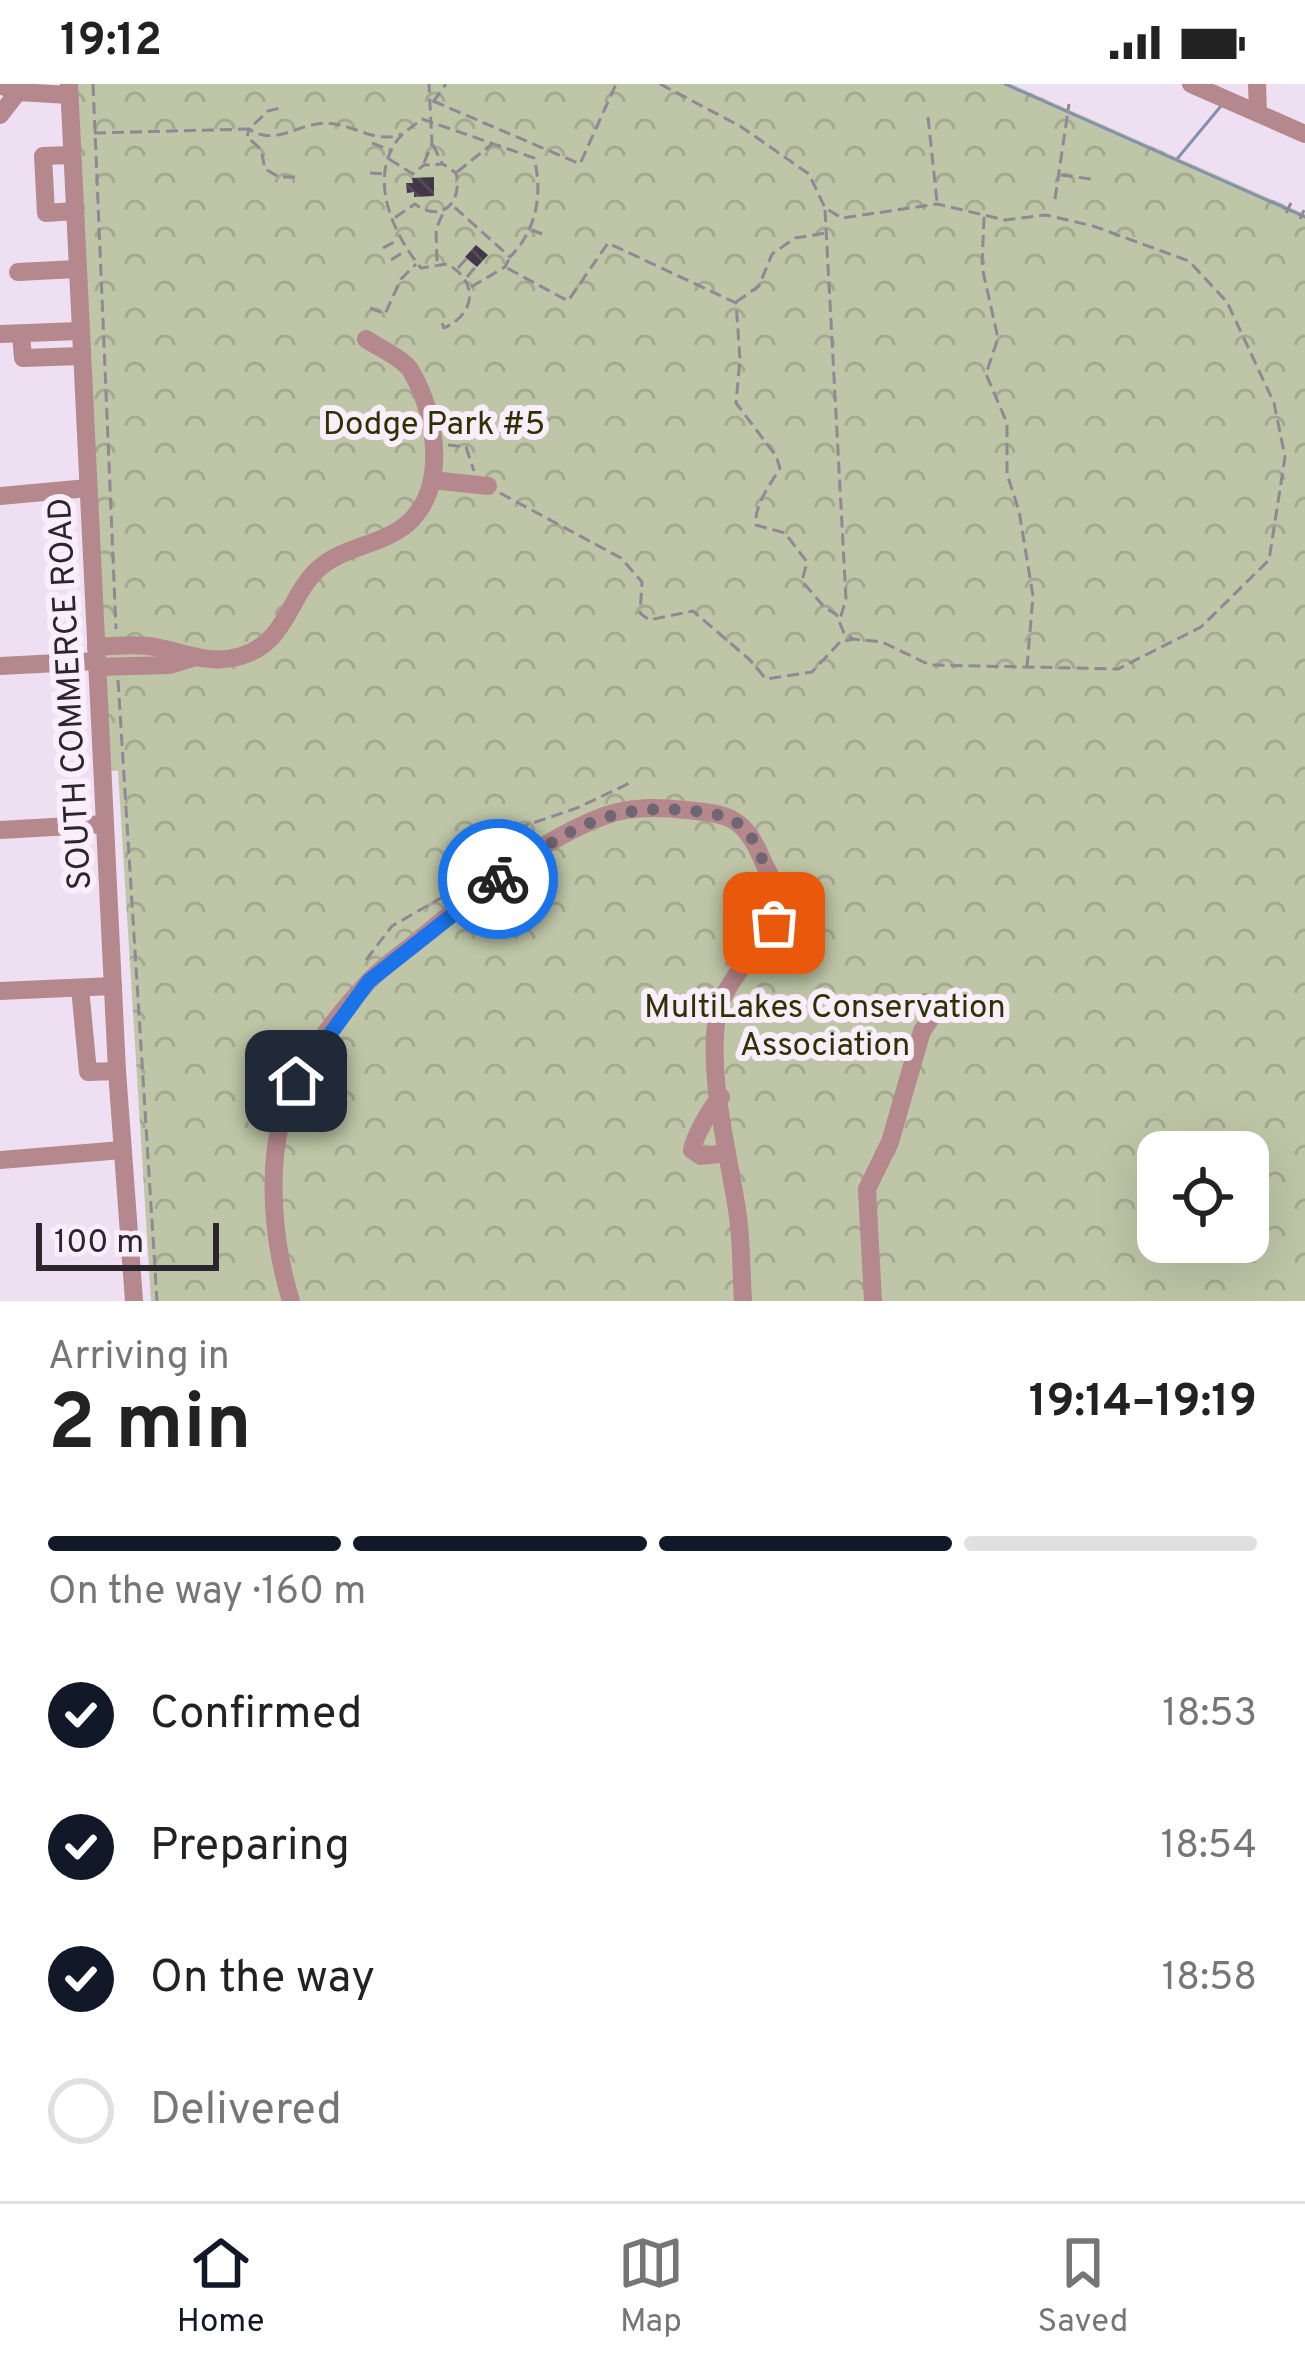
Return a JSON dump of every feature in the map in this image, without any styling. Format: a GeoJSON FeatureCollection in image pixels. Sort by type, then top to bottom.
{"type":"FeatureCollection","features":[{"type":"Feature","properties":{"kind":"street"},"geometry":{"type":"LineString","coordinates":[[1191,84],[1305,134]]}},
{"type":"Feature","properties":{"kind":"street"},"geometry":{"type":"LineString","coordinates":[[1257,84],[1258,113]]}},
{"type":"Feature","properties":{"kind":"street"},"geometry":{"type":"LineString","coordinates":[[0,115],[9,89],[69,90]]}},
{"type":"Feature","properties":{"kind":"street","name":"SOUTH COMMERCE ROAD"},"geometry":{"type":"LineString","coordinates":[[69,90],[116,1071],[134,1301]]}},
{"type":"Feature","properties":{"kind":"street"},"geometry":{"type":"LineString","coordinates":[[72,155],[43,156],[46,213],[74,211]]}},
{"type":"Feature","properties":{"kind":"street"},"geometry":{"type":"LineString","coordinates":[[18,272],[76,268]]}},
{"type":"Feature","properties":{"kind":"street"},"geometry":{"type":"LineString","coordinates":[[0,334],[80,331]]}},
{"type":"Feature","properties":{"kind":"street"},"geometry":{"type":"LineString","coordinates":[[21,334],[23,358],[81,356]]}},
{"type":"Feature","properties":{"kind":"street"},"geometry":{"type":"LineString","coordinates":[[0,666],[97,658],[170,665],[193,658],[241,656],[268,640],[289,617],[313,573],[347,551],[406,524],[425,502],[434,444],[410,368],[366,339]]}},
{"type":"Feature","properties":{"kind":"street"},"geometry":{"type":"LineString","coordinates":[[432,480],[479,485]]}},
{"type":"Feature","properties":{"kind":"street"},"geometry":{"type":"LineString","coordinates":[[0,496],[88,488]]}},
{"type":"Feature","properties":{"kind":"street"},"geometry":{"type":"LineString","coordinates":[[291,1301],[274,1209],[281,1118],[296,1081],[369,981],[499,878],[569,832],[608,814],[663,808],[734,817],[753,837],[779,901],[774,923],[753,947],[719,1007],[716,1040],[738,1214],[743,1301]]}},
{"type":"Feature","properties":{"kind":"street"},"geometry":{"type":"LineString","coordinates":[[0,830],[105,824]]}},
{"type":"Feature","properties":{"kind":"street"},"geometry":{"type":"LineString","coordinates":[[0,991],[112,986]]}},
{"type":"Feature","properties":{"kind":"street"},"geometry":{"type":"LineString","coordinates":[[80,988],[88,1072],[116,1071]]}},
{"type":"Feature","properties":{"kind":"street"},"geometry":{"type":"LineString","coordinates":[[873,1301],[867,1189],[890,1142],[922,1031],[936,1011],[926,1002]]}},
{"type":"Feature","properties":{"kind":"street"},"geometry":{"type":"LineString","coordinates":[[721,1097],[692,1150],[701,1156],[727,1153]]}},
{"type":"Feature","properties":{"kind":"street"},"geometry":{"type":"LineString","coordinates":[[0,1160],[122,1150]]}},
{"type":"Feature","properties":{"kind":"path"},"geometry":{"type":"LineString","coordinates":[[93,84],[116,635]]}},
{"type":"Feature","properties":{"kind":"path"},"geometry":{"type":"LineString","coordinates":[[430,84],[432,144],[443,164],[456,173],[459,187],[436,229],[437,263]]}},
{"type":"Feature","properties":{"kind":"path"},"geometry":{"type":"LineString","coordinates":[[432,103],[446,84]]}},
{"type":"Feature","properties":{"kind":"path"},"geometry":{"type":"LineString","coordinates":[[432,103],[580,164],[616,84]]}},
{"type":"Feature","properties":{"kind":"path"},"geometry":{"type":"LineString","coordinates":[[660,84],[740,126],[809,174],[824,208],[846,599],[839,620]]}},
{"type":"Feature","properties":{"kind":"path"},"geometry":{"type":"LineString","coordinates":[[1054,199],[1070,104]]}},
{"type":"Feature","properties":{"kind":"path"},"geometry":{"type":"LineString","coordinates":[[280,108],[268,111],[247,136],[261,149],[265,169],[279,177],[295,177]]}},
{"type":"Feature","properties":{"kind":"path"},"geometry":{"type":"LineString","coordinates":[[928,117],[937,204]]}},
{"type":"Feature","properties":{"kind":"path"},"geometry":{"type":"LineString","coordinates":[[94,134],[249,129],[274,139],[328,123],[389,139],[422,119],[534,158],[540,189],[530,230],[505,267],[470,288]]}},
{"type":"Feature","properties":{"kind":"path"},"geometry":{"type":"LineString","coordinates":[[404,133],[388,159],[391,220],[421,268],[437,263],[457,269],[470,288],[468,311],[454,324],[444,328],[442,323]]}},
{"type":"Feature","properties":{"kind":"path"},"geometry":{"type":"LineString","coordinates":[[372,143],[392,151]]}},
{"type":"Feature","properties":{"kind":"path"},"geometry":{"type":"LineString","coordinates":[[388,159],[413,174],[424,165],[432,144]]}},
{"type":"Feature","properties":{"kind":"path"},"geometry":{"type":"LineString","coordinates":[[456,173],[492,144]]}},
{"type":"Feature","properties":{"kind":"path"},"geometry":{"type":"LineString","coordinates":[[424,165],[443,164]]}},
{"type":"Feature","properties":{"kind":"path"},"geometry":{"type":"LineString","coordinates":[[370,173],[386,175]]}},
{"type":"Feature","properties":{"kind":"path"},"geometry":{"type":"LineString","coordinates":[[1059,175],[1091,179]]}},
{"type":"Feature","properties":{"kind":"path"},"geometry":{"type":"LineString","coordinates":[[1286,213],[1291,203]]}},
{"type":"Feature","properties":{"kind":"path"},"geometry":{"type":"LineString","coordinates":[[391,220],[415,204],[436,229]]}},
{"type":"Feature","properties":{"kind":"path"},"geometry":{"type":"LineString","coordinates":[[434,444],[466,447],[479,485],[623,560],[642,581],[641,615],[653,620],[693,611],[766,679],[812,672],[840,642],[853,639],[882,642],[930,664],[1118,669],[1201,627],[1269,560],[1285,457],[1274,403],[1227,302],[1194,264],[1094,226],[1046,215],[1010,220],[937,204],[842,218],[824,208]]}},
{"type":"Feature","properties":{"kind":"path"},"geometry":{"type":"LineString","coordinates":[[452,205],[511,257]]}},
{"type":"Feature","properties":{"kind":"path"},"geometry":{"type":"LineString","coordinates":[[1300,219],[1304,210]]}},
{"type":"Feature","properties":{"kind":"path"},"geometry":{"type":"LineString","coordinates":[[425,212],[444,211]]}},
{"type":"Feature","properties":{"kind":"path"},"geometry":{"type":"LineString","coordinates":[[984,215],[982,267],[998,338],[986,374],[1007,423],[1006,474],[1018,511],[1034,601],[1027,667]]}},
{"type":"Feature","properties":{"kind":"path"},"geometry":{"type":"LineString","coordinates":[[530,230],[542,234]]}},
{"type":"Feature","properties":{"kind":"path"},"geometry":{"type":"LineString","coordinates":[[735,303],[759,286],[772,254],[795,238],[826,232]]}},
{"type":"Feature","properties":{"kind":"path"},"geometry":{"type":"LineString","coordinates":[[383,248],[400,239]]}},
{"type":"Feature","properties":{"kind":"path"},"geometry":{"type":"LineString","coordinates":[[481,249],[490,239]]}},
{"type":"Feature","properties":{"kind":"path"},"geometry":{"type":"LineString","coordinates":[[505,267],[568,301],[608,242],[735,303]]}},
{"type":"Feature","properties":{"kind":"path"},"geometry":{"type":"LineString","coordinates":[[391,260],[406,250]]}},
{"type":"Feature","properties":{"kind":"path"},"geometry":{"type":"LineString","coordinates":[[457,269],[467,258]]}},
{"type":"Feature","properties":{"kind":"path"},"geometry":{"type":"LineString","coordinates":[[370,308],[386,314],[401,278],[418,263]]}},
{"type":"Feature","properties":{"kind":"path"},"geometry":{"type":"LineString","coordinates":[[466,278],[476,266]]}},
{"type":"Feature","properties":{"kind":"path"},"geometry":{"type":"LineString","coordinates":[[735,303],[740,358],[736,403],[780,468],[754,518],[756,525],[785,533],[807,562],[802,581],[853,639]]}},
{"type":"Feature","properties":{"kind":"path"},"geometry":{"type":"LineString","coordinates":[[118,676],[158,1301]]}},
{"type":"Feature","properties":{"kind":"green space"},"geometry":{"type":"Polygon","coordinates":[[[73,84],[1011,84],[1305,214],[1305,1301],[151,1301],[118,771],[105,770],[73,84]]]}},
{"type":"Feature","properties":{"kind":"building"},"geometry":{"type":"Polygon","coordinates":[[[434,177],[434,196],[407,193],[406,183],[413,183],[412,178],[434,177]]]}},
{"type":"Feature","properties":{"kind":"building"},"geometry":{"type":"Polygon","coordinates":[[[476,245],[488,255],[477,267],[465,257],[476,245]]]}},
{"type":"Feature","properties":{"kind":"waterway"},"geometry":{"type":"LineString","coordinates":[[1005,84],[1305,217]]}},
{"type":"Feature","properties":{"kind":"waterway"},"geometry":{"type":"LineString","coordinates":[[1177,159],[1221,106]]}},
{"type":"Feature","properties":{"kind":"way so far"},"geometry":{"type":"LineString","coordinates":[[498,879],[569,832],[608,814],[663,808],[714,812],[734,817],[753,837],[779,901],[774,923]]}},
{"type":"Feature","properties":{"kind":"route"},"geometry":{"type":"LineString","coordinates":[[296,1081],[369,981],[498,879]]}},
{"type":"Feature","properties":{"kind":"park label","name":"Dodge Park #5"},"geometry":{"type":"Point","coordinates":[434,422]}},
{"type":"Feature","properties":{"kind":"park label","name":"MultiLakes Conservation Association"},"geometry":{"type":"Point","coordinates":[825,1024]}}]}
